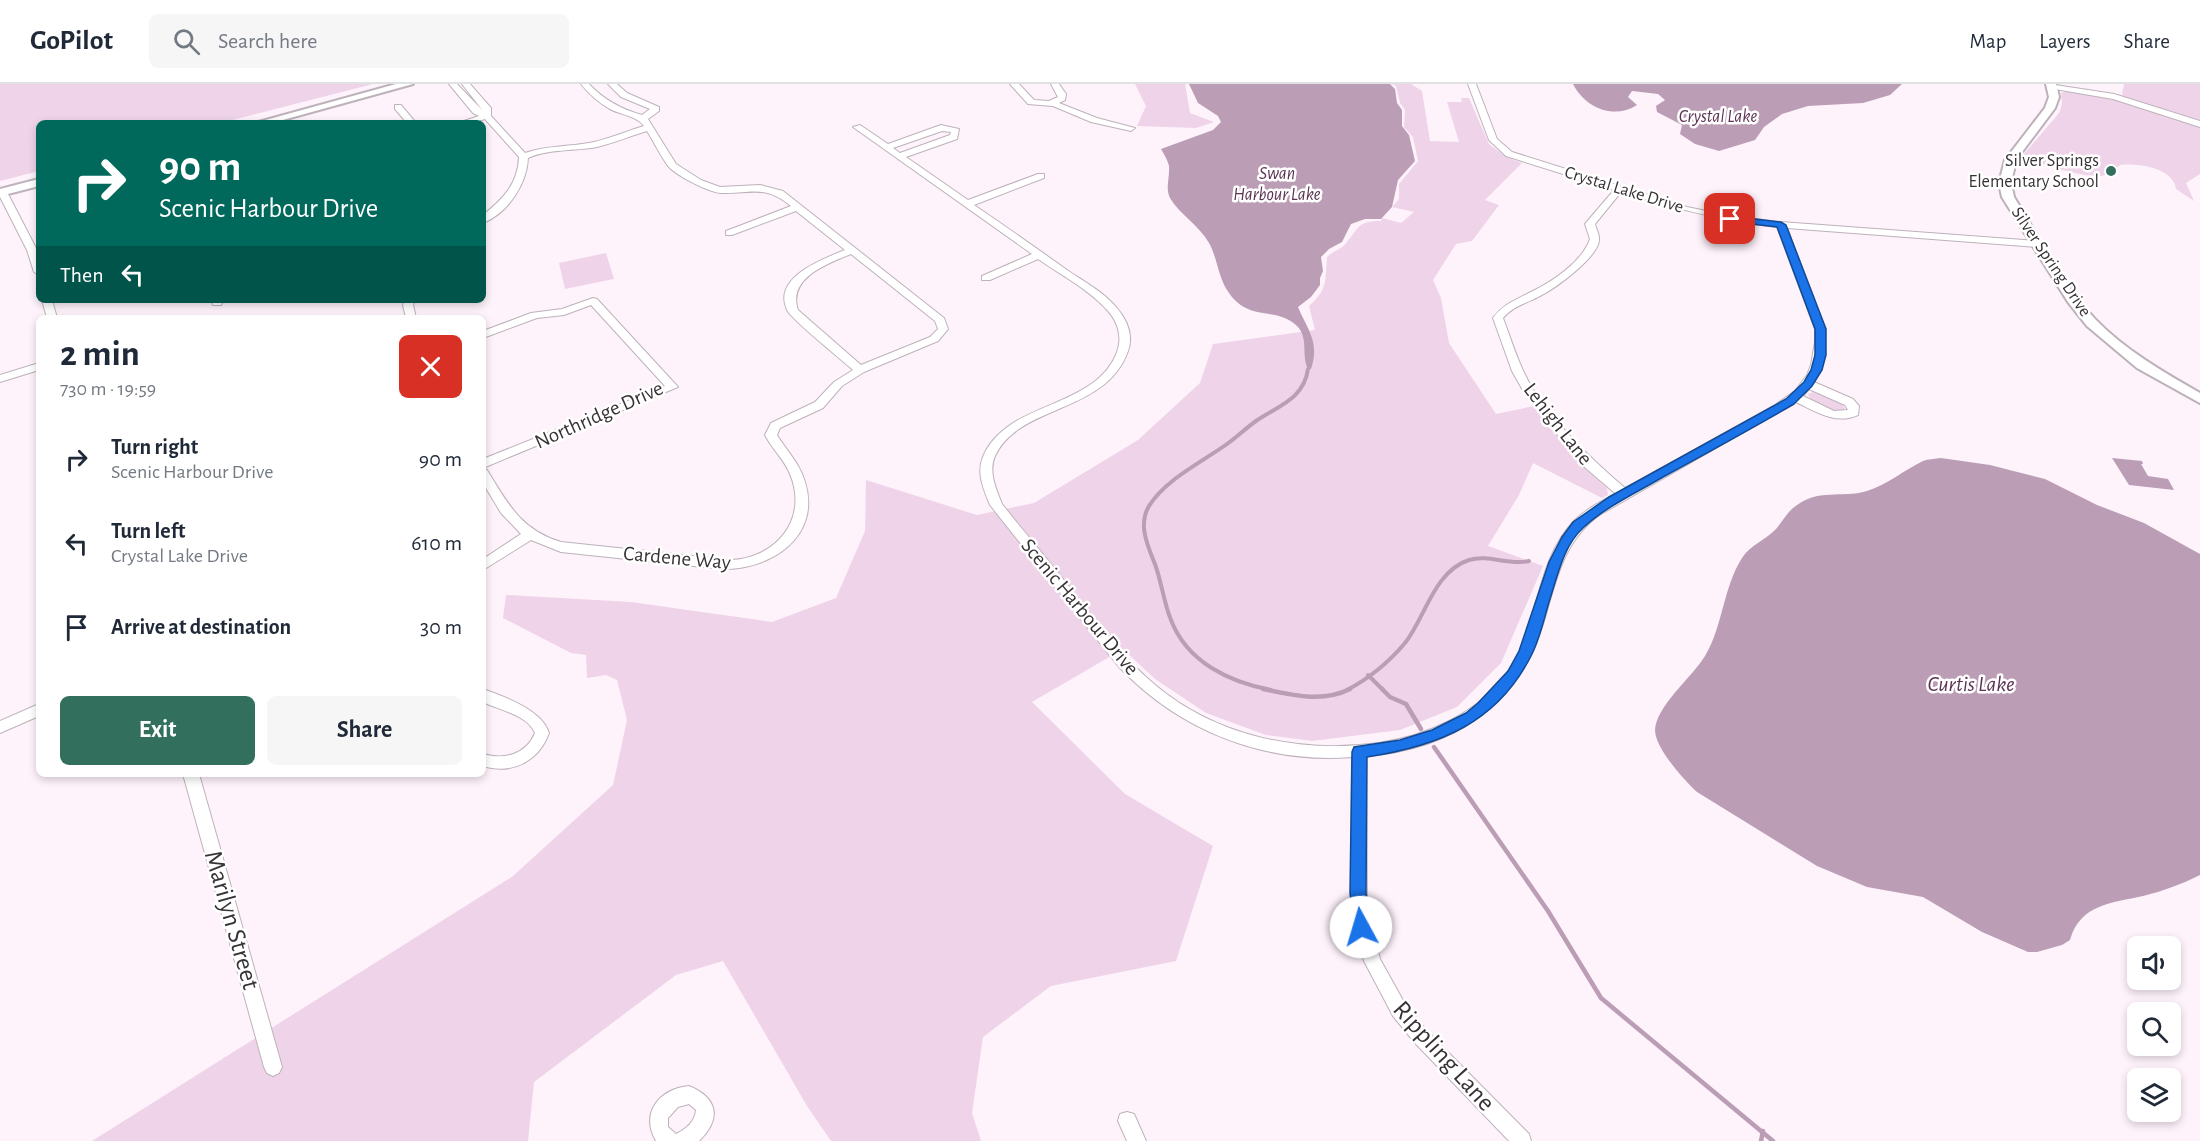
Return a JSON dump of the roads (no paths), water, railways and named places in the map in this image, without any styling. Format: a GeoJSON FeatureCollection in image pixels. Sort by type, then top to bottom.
{"type":"FeatureCollection","features":[{"type":"Feature","properties":{"kind":"street"},"geometry":{"type":"LineString","coordinates":[[271,120],[408,84]]}},
{"type":"Feature","properties":{"kind":"street"},"geometry":{"type":"LineString","coordinates":[[453,84],[476,111],[487,116],[524,157],[524,173],[515,191],[486,217]]}},
{"type":"Feature","properties":{"kind":"street"},"geometry":{"type":"LineString","coordinates":[[466,84],[487,108],[487,116]]}},
{"type":"Feature","properties":{"kind":"street"},"geometry":{"type":"LineString","coordinates":[[585,84],[601,100],[628,114],[643,118],[673,166],[698,182],[725,190],[760,188],[773,190],[853,250],[940,320],[943,326],[942,332],[934,339],[860,370],[793,311],[788,297],[792,286],[813,269],[853,250]]}},
{"type":"Feature","properties":{"kind":"street"},"geometry":{"type":"LineString","coordinates":[[612,84],[624,95],[656,109],[643,118]]}},
{"type":"Feature","properties":{"kind":"street"},"geometry":{"type":"LineString","coordinates":[[1014,84],[1031,102],[1053,103],[1094,120],[1131,128]]}},
{"type":"Feature","properties":{"kind":"street"},"geometry":{"type":"LineString","coordinates":[[1053,103],[1059,101],[1062,96],[1055,84]]}},
{"type":"Feature","properties":{"kind":"street","name":"Crystal Lake Drive"},"geometry":{"type":"LineString","coordinates":[[1472,84],[1490,133],[1500,148],[1529,162],[1699,212],[1781,225],[2037,244]]}},
{"type":"Feature","properties":{"kind":"street"},"geometry":{"type":"LineString","coordinates":[[2052,85],[2114,97],[2200,124]]}},
{"type":"Feature","properties":{"kind":"street","name":"Silver Spring Drive"},"geometry":{"type":"LineString","coordinates":[[2052,85],[2054,97],[2050,108],[2011,157],[2006,167],[2004,181],[2008,197],[2074,302],[2098,329],[2142,365],[2200,399]]}},
{"type":"Feature","properties":{"kind":"street"},"geometry":{"type":"LineString","coordinates":[[398,107],[409,120]]}},
{"type":"Feature","properties":{"kind":"street"},"geometry":{"type":"LineString","coordinates":[[473,120],[487,116]]}},
{"type":"Feature","properties":{"kind":"street"},"geometry":{"type":"LineString","coordinates":[[524,157],[553,154],[561,150],[597,144],[650,127]]}},
{"type":"Feature","properties":{"kind":"street","name":"Scenic Harbour Drive"},"geometry":{"type":"LineString","coordinates":[[857,127],[1111,306],[1123,325],[1125,343],[1116,365],[1101,382],[1085,392],[1029,417],[1015,426],[997,444],[989,459],[986,474],[988,488],[996,505],[1112,652],[1161,698],[1204,724],[1254,742],[1308,752],[1359,752],[1400,746],[1437,735],[1471,717],[1495,697],[1513,675],[1526,651],[1556,562],[1567,540],[1590,515],[1796,397],[1808,384],[1819,362],[1822,343],[1820,329],[1781,225]]}},
{"type":"Feature","properties":{"kind":"street"},"geometry":{"type":"LineString","coordinates":[[886,148],[941,129],[956,131],[954,137],[899,157]]}},
{"type":"Feature","properties":{"kind":"street"},"geometry":{"type":"LineString","coordinates":[[967,204],[1041,176]]}},
{"type":"Feature","properties":{"kind":"street"},"geometry":{"type":"LineString","coordinates":[[36,183],[1,192],[32,250],[36,263]]}},
{"type":"Feature","properties":{"kind":"street","name":"Lehigh Lane"},"geometry":{"type":"LineString","coordinates":[[1619,189],[1590,224],[1595,239],[1590,251],[1546,289],[1508,307],[1498,318],[1529,392],[1580,456],[1624,494]]}},
{"type":"Feature","properties":{"kind":"street"},"geometry":{"type":"LineString","coordinates":[[729,233],[796,207]]}},
{"type":"Feature","properties":{"kind":"street"},"geometry":{"type":"LineString","coordinates":[[987,278],[1040,255]]}},
{"type":"Feature","properties":{"kind":"street","name":"Northridge Drive"},"geometry":{"type":"LineString","coordinates":[[486,333],[535,315],[564,312],[593,301],[672,387],[486,463]]}},
{"type":"Feature","properties":{"kind":"street"},"geometry":{"type":"LineString","coordinates":[[0,379],[36,367]]}},
{"type":"Feature","properties":{"kind":"street","name":"Cardene Way"},"geometry":{"type":"LineString","coordinates":[[528,536],[561,548],[724,565],[747,563],[771,554],[786,543],[795,532],[801,514],[802,498],[798,474],[773,439],[772,430],[780,422],[819,405],[838,384],[860,370]]}},
{"type":"Feature","properties":{"kind":"street"},"geometry":{"type":"LineString","coordinates":[[1796,397],[1835,415],[1846,416],[1854,412],[1849,402],[1808,384]]}},
{"type":"Feature","properties":{"kind":"street"},"geometry":{"type":"LineString","coordinates":[[486,478],[514,521],[528,536],[486,563]]}},
{"type":"Feature","properties":{"kind":"street"},"geometry":{"type":"LineString","coordinates":[[486,697],[501,706],[528,714],[537,721],[542,733],[538,744],[519,759],[504,764],[486,761]]}},
{"type":"Feature","properties":{"kind":"street"},"geometry":{"type":"LineString","coordinates":[[0,727],[36,711]]}},
{"type":"Feature","properties":{"kind":"street","name":"Rippling Lane"},"geometry":{"type":"LineString","coordinates":[[1359,752],[1359,910],[1372,962],[1399,1010],[1420,1037],[1522,1141]]}},
{"type":"Feature","properties":{"kind":"street","name":"Marilyn Street"},"geometry":{"type":"LineString","coordinates":[[192,777],[273,1067]]}},
{"type":"Feature","properties":{"kind":"street"},"geometry":{"type":"LineString","coordinates":[[1128,1122],[1137,1141]]}},
{"type":"Feature","properties":{"kind":"water","name":"Swan Harbour Lake"},"geometry":{"type":"Polygon","coordinates":[[[1189,84],[1390,84],[1395,89],[1397,103],[1402,110],[1402,126],[1409,135],[1415,161],[1398,180],[1392,207],[1381,219],[1365,219],[1351,224],[1342,242],[1329,249],[1321,257],[1323,271],[1320,285],[1311,297],[1298,307],[1313,344],[1311,369],[1308,369],[1306,364],[1303,336],[1297,326],[1280,316],[1253,311],[1235,300],[1224,285],[1209,243],[1170,198],[1169,166],[1161,149],[1213,130],[1221,122],[1218,116],[1198,103],[1189,84]]]}},
{"type":"Feature","properties":{"kind":"water","name":"Crystal Lake"},"geometry":{"type":"Polygon","coordinates":[[[1573,84],[1902,84],[1890,95],[1863,103],[1808,106],[1782,114],[1764,127],[1755,140],[1719,151],[1695,144],[1680,134],[1682,125],[1657,112],[1656,106],[1665,100],[1658,94],[1632,91],[1628,97],[1637,105],[1619,111],[1610,111],[1585,100],[1573,84]]]}},
{"type":"Feature","properties":{"kind":"water","name":"Curtis Lake"},"geometry":{"type":"Polygon","coordinates":[[[1941,458],[1990,465],[2045,479],[2097,505],[2144,523],[2200,554],[2200,875],[2158,892],[2099,907],[2081,919],[2070,940],[2062,945],[2037,952],[2028,952],[1982,932],[1923,897],[1867,887],[1817,866],[1697,792],[1671,763],[1656,737],[1657,721],[1662,711],[1705,656],[1711,644],[1731,582],[1742,558],[1749,550],[1772,533],[1791,510],[1803,502],[1821,496],[1867,491],[1923,461],[1941,458]]]}},
{"type":"Feature","properties":{"kind":"water"},"geometry":{"type":"Polygon","coordinates":[[[2112,458],[2142,461],[2143,464],[2141,464],[2148,476],[2168,479],[2174,490],[2129,485],[2112,458]]]}},
{"type":"Feature","properties":{"kind":"waterway"},"geometry":{"type":"LineString","coordinates":[[1271,690],[1240,682],[1225,675],[1211,668],[1187,648],[1171,620],[1145,537],[1144,521],[1149,506],[1165,487],[1296,395],[1306,379],[1308,369]]}},
{"type":"Feature","properties":{"kind":"waterway"},"geometry":{"type":"LineString","coordinates":[[1369,676],[1405,643],[1431,596],[1447,574],[1457,566],[1476,559],[1529,561]]}},
{"type":"Feature","properties":{"kind":"waterway"},"geometry":{"type":"LineString","coordinates":[[1347,690],[1369,676]]}},
{"type":"Feature","properties":{"kind":"waterway"},"geometry":{"type":"LineString","coordinates":[[1369,676],[1390,697],[1406,704],[1421,729]]}},
{"type":"Feature","properties":{"kind":"waterway"},"geometry":{"type":"LineString","coordinates":[[1263,689],[1318,697],[1350,689]]}},
{"type":"Feature","properties":{"kind":"waterway"},"geometry":{"type":"LineString","coordinates":[[1434,747],[1548,911],[1601,998],[1763,1132]]}},
{"type":"Feature","properties":{"kind":"waterway"},"geometry":{"type":"LineString","coordinates":[[1761,1141],[1763,1132]]}},
{"type":"Feature","properties":{"kind":"waterway"},"geometry":{"type":"LineString","coordinates":[[1763,1132],[1773,1141]]}},
{"type":"Feature","properties":{"kind":"place","name":"Silver Springs Elementary School"},"geometry":{"type":"Point","coordinates":[2111,171]}}]}
